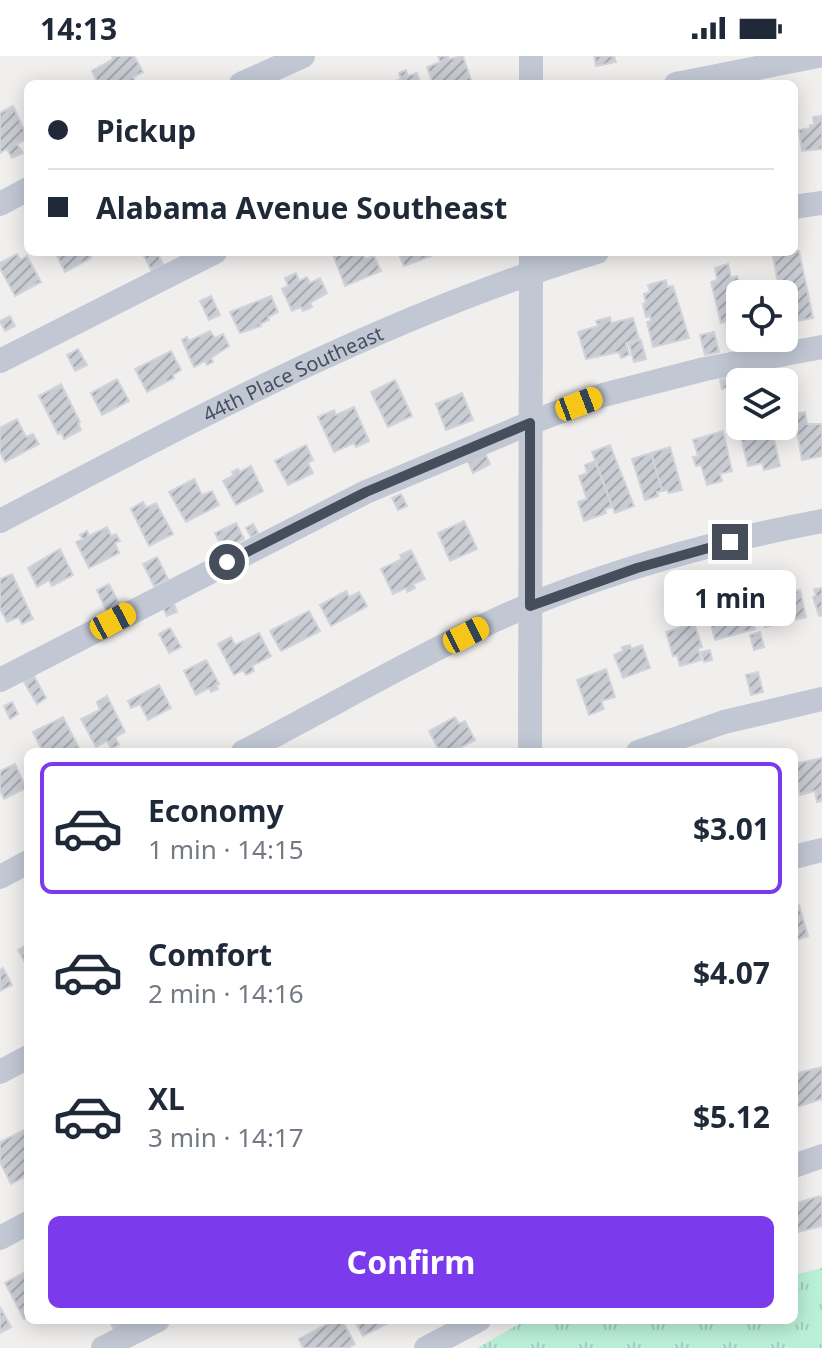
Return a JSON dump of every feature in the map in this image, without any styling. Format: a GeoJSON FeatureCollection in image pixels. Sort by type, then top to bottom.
{"type":"FeatureCollection","features":[{"type":"Feature","properties":{"kind":"street"},"geometry":{"type":"LineString","coordinates":[[250,80],[303,56]]}},
{"type":"Feature","properties":{"kind":"street"},"geometry":{"type":"LineString","coordinates":[[531,56],[531,80]]}},
{"type":"Feature","properties":{"kind":"street"},"geometry":{"type":"LineString","coordinates":[[696,80],[818,56]]}},
{"type":"Feature","properties":{"kind":"street"},"geometry":{"type":"LineString","coordinates":[[0,204],[24,191]]}},
{"type":"Feature","properties":{"kind":"street"},"geometry":{"type":"LineString","coordinates":[[798,206],[822,203]]}},
{"type":"Feature","properties":{"kind":"street"},"geometry":{"type":"LineString","coordinates":[[0,361],[207,256]]}},
{"type":"Feature","properties":{"kind":"street","name":"44th Place Southeast"},"geometry":{"type":"LineString","coordinates":[[0,521],[347,345],[472,294],[531,263],[573,256]]}},
{"type":"Feature","properties":{"kind":"street"},"geometry":{"type":"LineString","coordinates":[[530,748],[531,263]]}},
{"type":"Feature","properties":{"kind":"street"},"geometry":{"type":"LineString","coordinates":[[0,680],[366,492],[530,423],[603,395],[705,369],[822,347]]}},
{"type":"Feature","properties":{"kind":"street"},"geometry":{"type":"LineString","coordinates":[[251,748],[493,622],[554,596],[692,552],[822,521]]}},
{"type":"Feature","properties":{"kind":"street"},"geometry":{"type":"LineString","coordinates":[[649,748],[724,722],[822,699]]}},
{"type":"Feature","properties":{"kind":"street"},"geometry":{"type":"LineString","coordinates":[[798,856],[822,850]]}},
{"type":"Feature","properties":{"kind":"street"},"geometry":{"type":"LineString","coordinates":[[0,877],[24,864]]}},
{"type":"Feature","properties":{"kind":"street"},"geometry":{"type":"LineString","coordinates":[[0,1072],[24,1059]]}},
{"type":"Feature","properties":{"kind":"street"},"geometry":{"type":"LineString","coordinates":[[798,1165],[822,1156]]}},
{"type":"Feature","properties":{"kind":"street"},"geometry":{"type":"LineString","coordinates":[[0,1238],[24,1225]]}},
{"type":"Feature","properties":{"kind":"street"},"geometry":{"type":"LineString","coordinates":[[103,1348],[150,1324]]}},
{"type":"Feature","properties":{"kind":"street"},"geometry":{"type":"LineString","coordinates":[[426,1348],[471,1324]]}},
{"type":"Feature","properties":{"kind":"green space"},"geometry":{"type":"Polygon","coordinates":[[[822,1268],[822,1348],[477,1348],[519,1324],[798,1324],[798,1274],[822,1268]]]}},
{"type":"Feature","properties":{"kind":"building"},"geometry":{"type":"Polygon","coordinates":[[[112,56],[134,56],[143,72],[133,77],[134,80],[96,80],[92,71],[113,59],[112,56]]]}},
{"type":"Feature","properties":{"kind":"building"},"geometry":{"type":"Polygon","coordinates":[[[438,56],[448,56],[449,59],[463,56],[471,80],[432,80],[427,67],[440,62],[438,56]]]}},
{"type":"Feature","properties":{"kind":"building"},"geometry":{"type":"Polygon","coordinates":[[[594,56],[614,56],[616,62],[596,66],[594,56]]]}},
{"type":"Feature","properties":{"kind":"building"},"geometry":{"type":"Polygon","coordinates":[[[406,70],[408,76],[417,73],[420,80],[398,80],[401,79],[399,73],[406,70]]]}},
{"type":"Feature","properties":{"kind":"building"},"geometry":{"type":"Polygon","coordinates":[[[13,106],[24,129],[24,140],[17,144],[23,153],[12,158],[7,149],[0,153],[0,113],[13,106]]]}},
{"type":"Feature","properties":{"kind":"building"},"geometry":{"type":"Polygon","coordinates":[[[822,116],[822,149],[802,151],[799,130],[810,128],[814,125],[813,117],[822,116]]]}},
{"type":"Feature","properties":{"kind":"building"},"geometry":{"type":"Polygon","coordinates":[[[799,251],[813,318],[798,321],[798,280],[777,280],[773,256],[798,256],[799,251]]]}},
{"type":"Feature","properties":{"kind":"building"},"geometry":{"type":"Polygon","coordinates":[[[17,254],[21,260],[27,256],[41,282],[15,296],[0,263],[17,254]]]}},
{"type":"Feature","properties":{"kind":"building"},"geometry":{"type":"Polygon","coordinates":[[[57,256],[90,256],[91,258],[65,272],[57,256]]]}},
{"type":"Feature","properties":{"kind":"building"},"geometry":{"type":"Polygon","coordinates":[[[144,256],[159,256],[163,264],[151,270],[144,256]]]}},
{"type":"Feature","properties":{"kind":"building"},"geometry":{"type":"Polygon","coordinates":[[[334,256],[364,256],[365,259],[374,256],[381,271],[345,286],[334,256]]]}},
{"type":"Feature","properties":{"kind":"building"},"geometry":{"type":"Polygon","coordinates":[[[400,256],[431,256],[404,266],[400,256]]]}},
{"type":"Feature","properties":{"kind":"building"},"geometry":{"type":"Polygon","coordinates":[[[728,264],[731,278],[737,276],[739,280],[726,280],[726,322],[721,323],[711,282],[717,280],[715,268],[728,264]]]}},
{"type":"Feature","properties":{"kind":"building"},"geometry":{"type":"Polygon","coordinates":[[[296,273],[299,281],[307,277],[310,283],[320,278],[327,293],[303,311],[301,307],[292,311],[282,289],[288,286],[285,278],[296,273]]]}},
{"type":"Feature","properties":{"kind":"building"},"geometry":{"type":"Polygon","coordinates":[[[666,280],[667,287],[673,286],[689,338],[653,347],[647,322],[651,321],[650,316],[646,317],[643,304],[646,303],[644,294],[650,292],[648,285],[666,280]]]}},
{"type":"Feature","properties":{"kind":"building"},"geometry":{"type":"Polygon","coordinates":[[[211,296],[220,315],[209,320],[200,301],[211,296]]]}},
{"type":"Feature","properties":{"kind":"building"},"geometry":{"type":"Polygon","coordinates":[[[271,296],[278,312],[268,317],[269,320],[261,326],[240,333],[230,312],[271,296]]]}},
{"type":"Feature","properties":{"kind":"building"},"geometry":{"type":"Polygon","coordinates":[[[10,316],[15,326],[5,331],[0,321],[10,316]]]}},
{"type":"Feature","properties":{"kind":"building"},"geometry":{"type":"Polygon","coordinates":[[[610,317],[611,323],[633,318],[639,339],[626,343],[629,355],[621,358],[619,352],[586,359],[578,332],[598,326],[596,321],[610,317]]]}},
{"type":"Feature","properties":{"kind":"building"},"geometry":{"type":"Polygon","coordinates":[[[210,331],[215,338],[223,334],[229,346],[211,358],[213,362],[207,365],[205,361],[194,367],[182,340],[187,337],[189,341],[210,331]]]}},
{"type":"Feature","properties":{"kind":"building"},"geometry":{"type":"Polygon","coordinates":[[[714,332],[719,352],[705,355],[700,335],[714,332]]]}},
{"type":"Feature","properties":{"kind":"building"},"geometry":{"type":"Polygon","coordinates":[[[641,340],[646,359],[634,362],[629,344],[641,340]]]}},
{"type":"Feature","properties":{"kind":"building"},"geometry":{"type":"Polygon","coordinates":[[[78,349],[87,365],[75,371],[67,355],[78,349]]]}},
{"type":"Feature","properties":{"kind":"building"},"geometry":{"type":"Polygon","coordinates":[[[171,351],[181,370],[173,375],[174,378],[147,392],[135,369],[171,351]]]}},
{"type":"Feature","properties":{"kind":"building"},"geometry":{"type":"Polygon","coordinates":[[[726,378],[726,388],[722,389],[720,380],[726,378]]]}},
{"type":"Feature","properties":{"kind":"building"},"geometry":{"type":"Polygon","coordinates":[[[117,379],[129,401],[102,415],[91,393],[117,379]]]}},
{"type":"Feature","properties":{"kind":"building"},"geometry":{"type":"Polygon","coordinates":[[[395,380],[412,416],[388,427],[371,392],[395,380]]]}},
{"type":"Feature","properties":{"kind":"building"},"geometry":{"type":"Polygon","coordinates":[[[61,384],[81,430],[64,439],[61,432],[58,434],[39,396],[61,384]]]}},
{"type":"Feature","properties":{"kind":"building"},"geometry":{"type":"Polygon","coordinates":[[[462,393],[473,420],[446,430],[436,404],[462,393]]]}},
{"type":"Feature","properties":{"kind":"building"},"geometry":{"type":"Polygon","coordinates":[[[354,407],[369,441],[356,447],[354,443],[334,452],[318,417],[334,410],[336,415],[354,407]]]}},
{"type":"Feature","properties":{"kind":"building"},"geometry":{"type":"Polygon","coordinates":[[[805,412],[807,424],[822,424],[822,456],[802,460],[798,413],[805,412]]]}},
{"type":"Feature","properties":{"kind":"building"},"geometry":{"type":"Polygon","coordinates":[[[17,419],[26,437],[33,434],[39,444],[5,462],[0,452],[0,428],[17,419]]]}},
{"type":"Feature","properties":{"kind":"building"},"geometry":{"type":"Polygon","coordinates":[[[723,431],[732,471],[720,474],[722,481],[707,485],[701,465],[696,466],[693,457],[698,456],[693,440],[723,431]]]}},
{"type":"Feature","properties":{"kind":"building"},"geometry":{"type":"Polygon","coordinates":[[[742,440],[774,440],[780,466],[764,470],[762,463],[748,466],[742,440]]]}},
{"type":"Feature","properties":{"kind":"building"},"geometry":{"type":"Polygon","coordinates":[[[306,445],[313,460],[308,463],[313,473],[288,485],[275,461],[306,445]]]}},
{"type":"Feature","properties":{"kind":"building"},"geometry":{"type":"Polygon","coordinates":[[[610,445],[634,506],[615,513],[592,452],[610,445]]]}},
{"type":"Feature","properties":{"kind":"building"},"geometry":{"type":"Polygon","coordinates":[[[670,447],[682,490],[669,493],[662,491],[651,453],[670,447]]]}},
{"type":"Feature","properties":{"kind":"building"},"geometry":{"type":"Polygon","coordinates":[[[485,453],[490,464],[473,473],[468,462],[485,453]]]}},
{"type":"Feature","properties":{"kind":"building"},"geometry":{"type":"Polygon","coordinates":[[[651,453],[662,491],[657,492],[658,496],[645,500],[632,459],[651,453]]]}},
{"type":"Feature","properties":{"kind":"building"},"geometry":{"type":"Polygon","coordinates":[[[595,461],[612,507],[605,509],[606,513],[584,521],[578,502],[587,499],[579,476],[587,473],[585,465],[595,461]]]}},
{"type":"Feature","properties":{"kind":"building"},"geometry":{"type":"Polygon","coordinates":[[[251,466],[263,491],[236,505],[223,481],[234,475],[232,472],[238,469],[240,472],[251,466]]]}},
{"type":"Feature","properties":{"kind":"building"},"geometry":{"type":"Polygon","coordinates":[[[194,479],[202,495],[212,491],[219,505],[186,522],[169,492],[194,479]]]}},
{"type":"Feature","properties":{"kind":"building"},"geometry":{"type":"Polygon","coordinates":[[[401,494],[407,506],[398,510],[392,498],[401,494]]]}},
{"type":"Feature","properties":{"kind":"building"},"geometry":{"type":"Polygon","coordinates":[[[143,502],[146,508],[156,503],[173,534],[149,546],[131,509],[143,502]]]}},
{"type":"Feature","properties":{"kind":"building"},"geometry":{"type":"Polygon","coordinates":[[[464,521],[477,549],[450,561],[438,533],[464,521]]]}},
{"type":"Feature","properties":{"kind":"building"},"geometry":{"type":"Polygon","coordinates":[[[236,523],[244,539],[223,550],[215,533],[236,523]]]}},
{"type":"Feature","properties":{"kind":"building"},"geometry":{"type":"Polygon","coordinates":[[[253,524],[258,533],[251,537],[246,528],[253,524]]]}},
{"type":"Feature","properties":{"kind":"building"},"geometry":{"type":"Polygon","coordinates":[[[107,527],[111,536],[116,534],[120,541],[115,543],[119,553],[89,568],[76,542],[83,539],[80,535],[87,531],[89,536],[107,527]]]}},
{"type":"Feature","properties":{"kind":"building"},"geometry":{"type":"Polygon","coordinates":[[[60,549],[73,575],[52,586],[49,580],[37,587],[28,568],[60,549]]]}},
{"type":"Feature","properties":{"kind":"building"},"geometry":{"type":"Polygon","coordinates":[[[411,550],[425,579],[413,584],[415,588],[407,592],[406,588],[393,594],[381,569],[402,559],[400,555],[411,550]]]}},
{"type":"Feature","properties":{"kind":"building"},"geometry":{"type":"Polygon","coordinates":[[[157,557],[168,579],[154,586],[143,564],[157,557]]]}},
{"type":"Feature","properties":{"kind":"building"},"geometry":{"type":"Polygon","coordinates":[[[12,574],[33,619],[22,624],[19,617],[7,622],[0,608],[0,579],[12,574]]]}},
{"type":"Feature","properties":{"kind":"building"},"geometry":{"type":"Polygon","coordinates":[[[109,584],[120,605],[107,612],[97,590],[109,584]]]}},
{"type":"Feature","properties":{"kind":"building"},"geometry":{"type":"Polygon","coordinates":[[[822,588],[822,615],[819,616],[813,597],[816,596],[814,589],[822,588]]]}},
{"type":"Feature","properties":{"kind":"building"},"geometry":{"type":"Polygon","coordinates":[[[800,590],[806,617],[765,627],[759,600],[800,590]]]}},
{"type":"Feature","properties":{"kind":"building"},"geometry":{"type":"Polygon","coordinates":[[[346,591],[349,597],[359,592],[367,606],[331,626],[320,605],[346,591]]]}},
{"type":"Feature","properties":{"kind":"building"},"geometry":{"type":"Polygon","coordinates":[[[749,602],[755,629],[715,640],[708,613],[749,602]]]}},
{"type":"Feature","properties":{"kind":"building"},"geometry":{"type":"Polygon","coordinates":[[[174,604],[177,612],[167,616],[163,608],[174,604]]]}},
{"type":"Feature","properties":{"kind":"building"},"geometry":{"type":"Polygon","coordinates":[[[309,611],[320,631],[281,651],[270,631],[309,611]]]}},
{"type":"Feature","properties":{"kind":"building"},"geometry":{"type":"Polygon","coordinates":[[[694,623],[702,647],[698,648],[701,660],[680,666],[677,655],[673,656],[666,632],[694,623]]]}},
{"type":"Feature","properties":{"kind":"building"},"geometry":{"type":"Polygon","coordinates":[[[170,628],[181,647],[169,653],[159,634],[170,628]]]}},
{"type":"Feature","properties":{"kind":"building"},"geometry":{"type":"Polygon","coordinates":[[[760,632],[764,647],[754,650],[750,635],[760,632]]]}},
{"type":"Feature","properties":{"kind":"building"},"geometry":{"type":"Polygon","coordinates":[[[259,633],[271,656],[252,666],[254,671],[246,675],[243,670],[234,675],[218,644],[231,637],[235,645],[259,633]]]}},
{"type":"Feature","properties":{"kind":"building"},"geometry":{"type":"Polygon","coordinates":[[[630,645],[631,649],[642,645],[650,668],[623,678],[614,655],[623,651],[622,647],[630,645]]]}},
{"type":"Feature","properties":{"kind":"building"},"geometry":{"type":"Polygon","coordinates":[[[710,650],[712,660],[704,662],[701,652],[710,650]]]}},
{"type":"Feature","properties":{"kind":"building"},"geometry":{"type":"Polygon","coordinates":[[[206,660],[219,684],[216,685],[218,689],[211,692],[209,688],[196,695],[184,671],[206,660]]]}},
{"type":"Feature","properties":{"kind":"building"},"geometry":{"type":"Polygon","coordinates":[[[606,669],[615,697],[601,701],[604,709],[589,715],[577,680],[606,669]]]}},
{"type":"Feature","properties":{"kind":"building"},"geometry":{"type":"Polygon","coordinates":[[[758,672],[763,692],[751,695],[746,675],[758,672]]]}},
{"type":"Feature","properties":{"kind":"building"},"geometry":{"type":"Polygon","coordinates":[[[34,676],[46,698],[37,704],[24,682],[34,676]]]}},
{"type":"Feature","properties":{"kind":"building"},"geometry":{"type":"Polygon","coordinates":[[[159,685],[171,708],[148,720],[140,704],[131,708],[128,701],[159,685]]]}},
{"type":"Feature","properties":{"kind":"building"},"geometry":{"type":"Polygon","coordinates":[[[107,696],[125,732],[115,737],[119,745],[113,748],[107,741],[96,747],[81,719],[100,710],[97,702],[107,696]]]}},
{"type":"Feature","properties":{"kind":"building"},"geometry":{"type":"Polygon","coordinates":[[[12,702],[18,714],[10,719],[4,706],[12,702]]]}},
{"type":"Feature","properties":{"kind":"building"},"geometry":{"type":"Polygon","coordinates":[[[63,717],[79,748],[41,748],[33,732],[63,717]]]}},
{"type":"Feature","properties":{"kind":"building"},"geometry":{"type":"Polygon","coordinates":[[[455,717],[459,724],[465,721],[475,740],[460,748],[438,748],[429,731],[455,717]]]}},
{"type":"Feature","properties":{"kind":"building"},"geometry":{"type":"Polygon","coordinates":[[[822,758],[822,801],[817,802],[815,791],[800,795],[798,763],[822,758]]]}},
{"type":"Feature","properties":{"kind":"building"},"geometry":{"type":"Polygon","coordinates":[[[15,764],[24,789],[4,799],[0,790],[0,771],[15,764]]]}},
{"type":"Feature","properties":{"kind":"building"},"geometry":{"type":"Polygon","coordinates":[[[798,905],[808,936],[798,940],[798,905]]]}},
{"type":"Feature","properties":{"kind":"building"},"geometry":{"type":"Polygon","coordinates":[[[24,946],[24,961],[18,950],[24,946]]]}},
{"type":"Feature","properties":{"kind":"building"},"geometry":{"type":"Polygon","coordinates":[[[3,968],[12,985],[0,991],[0,970],[3,968]]]}},
{"type":"Feature","properties":{"kind":"building"},"geometry":{"type":"Polygon","coordinates":[[[822,1067],[822,1099],[798,1107],[798,1073],[822,1067]]]}},
{"type":"Feature","properties":{"kind":"building"},"geometry":{"type":"Polygon","coordinates":[[[24,1130],[24,1177],[11,1184],[0,1162],[0,1142],[24,1130]]]}},
{"type":"Feature","properties":{"kind":"building"},"geometry":{"type":"Polygon","coordinates":[[[819,1196],[822,1198],[822,1226],[798,1232],[798,1203],[819,1196]]]}},
{"type":"Feature","properties":{"kind":"building"},"geometry":{"type":"Polygon","coordinates":[[[24,1273],[24,1319],[5,1283],[24,1273]]]}},
{"type":"Feature","properties":{"kind":"building"},"geometry":{"type":"Polygon","coordinates":[[[0,1307],[11,1327],[0,1333],[0,1307]]]}},
{"type":"Feature","properties":{"kind":"building"},"geometry":{"type":"Polygon","coordinates":[[[111,1324],[128,1324],[116,1334],[111,1324]]]}},
{"type":"Feature","properties":{"kind":"building"},"geometry":{"type":"Polygon","coordinates":[[[327,1324],[344,1324],[355,1344],[348,1348],[303,1348],[299,1339],[327,1324]]]}},
{"type":"Feature","properties":{"kind":"building"},"geometry":{"type":"Polygon","coordinates":[[[356,1324],[386,1324],[363,1336],[356,1324]]]}},
{"type":"Feature","properties":{"kind":"route"},"geometry":{"type":"LineString","coordinates":[[227,562],[366,492],[530,423],[530,606],[637,568],[730,542]]}}]}
